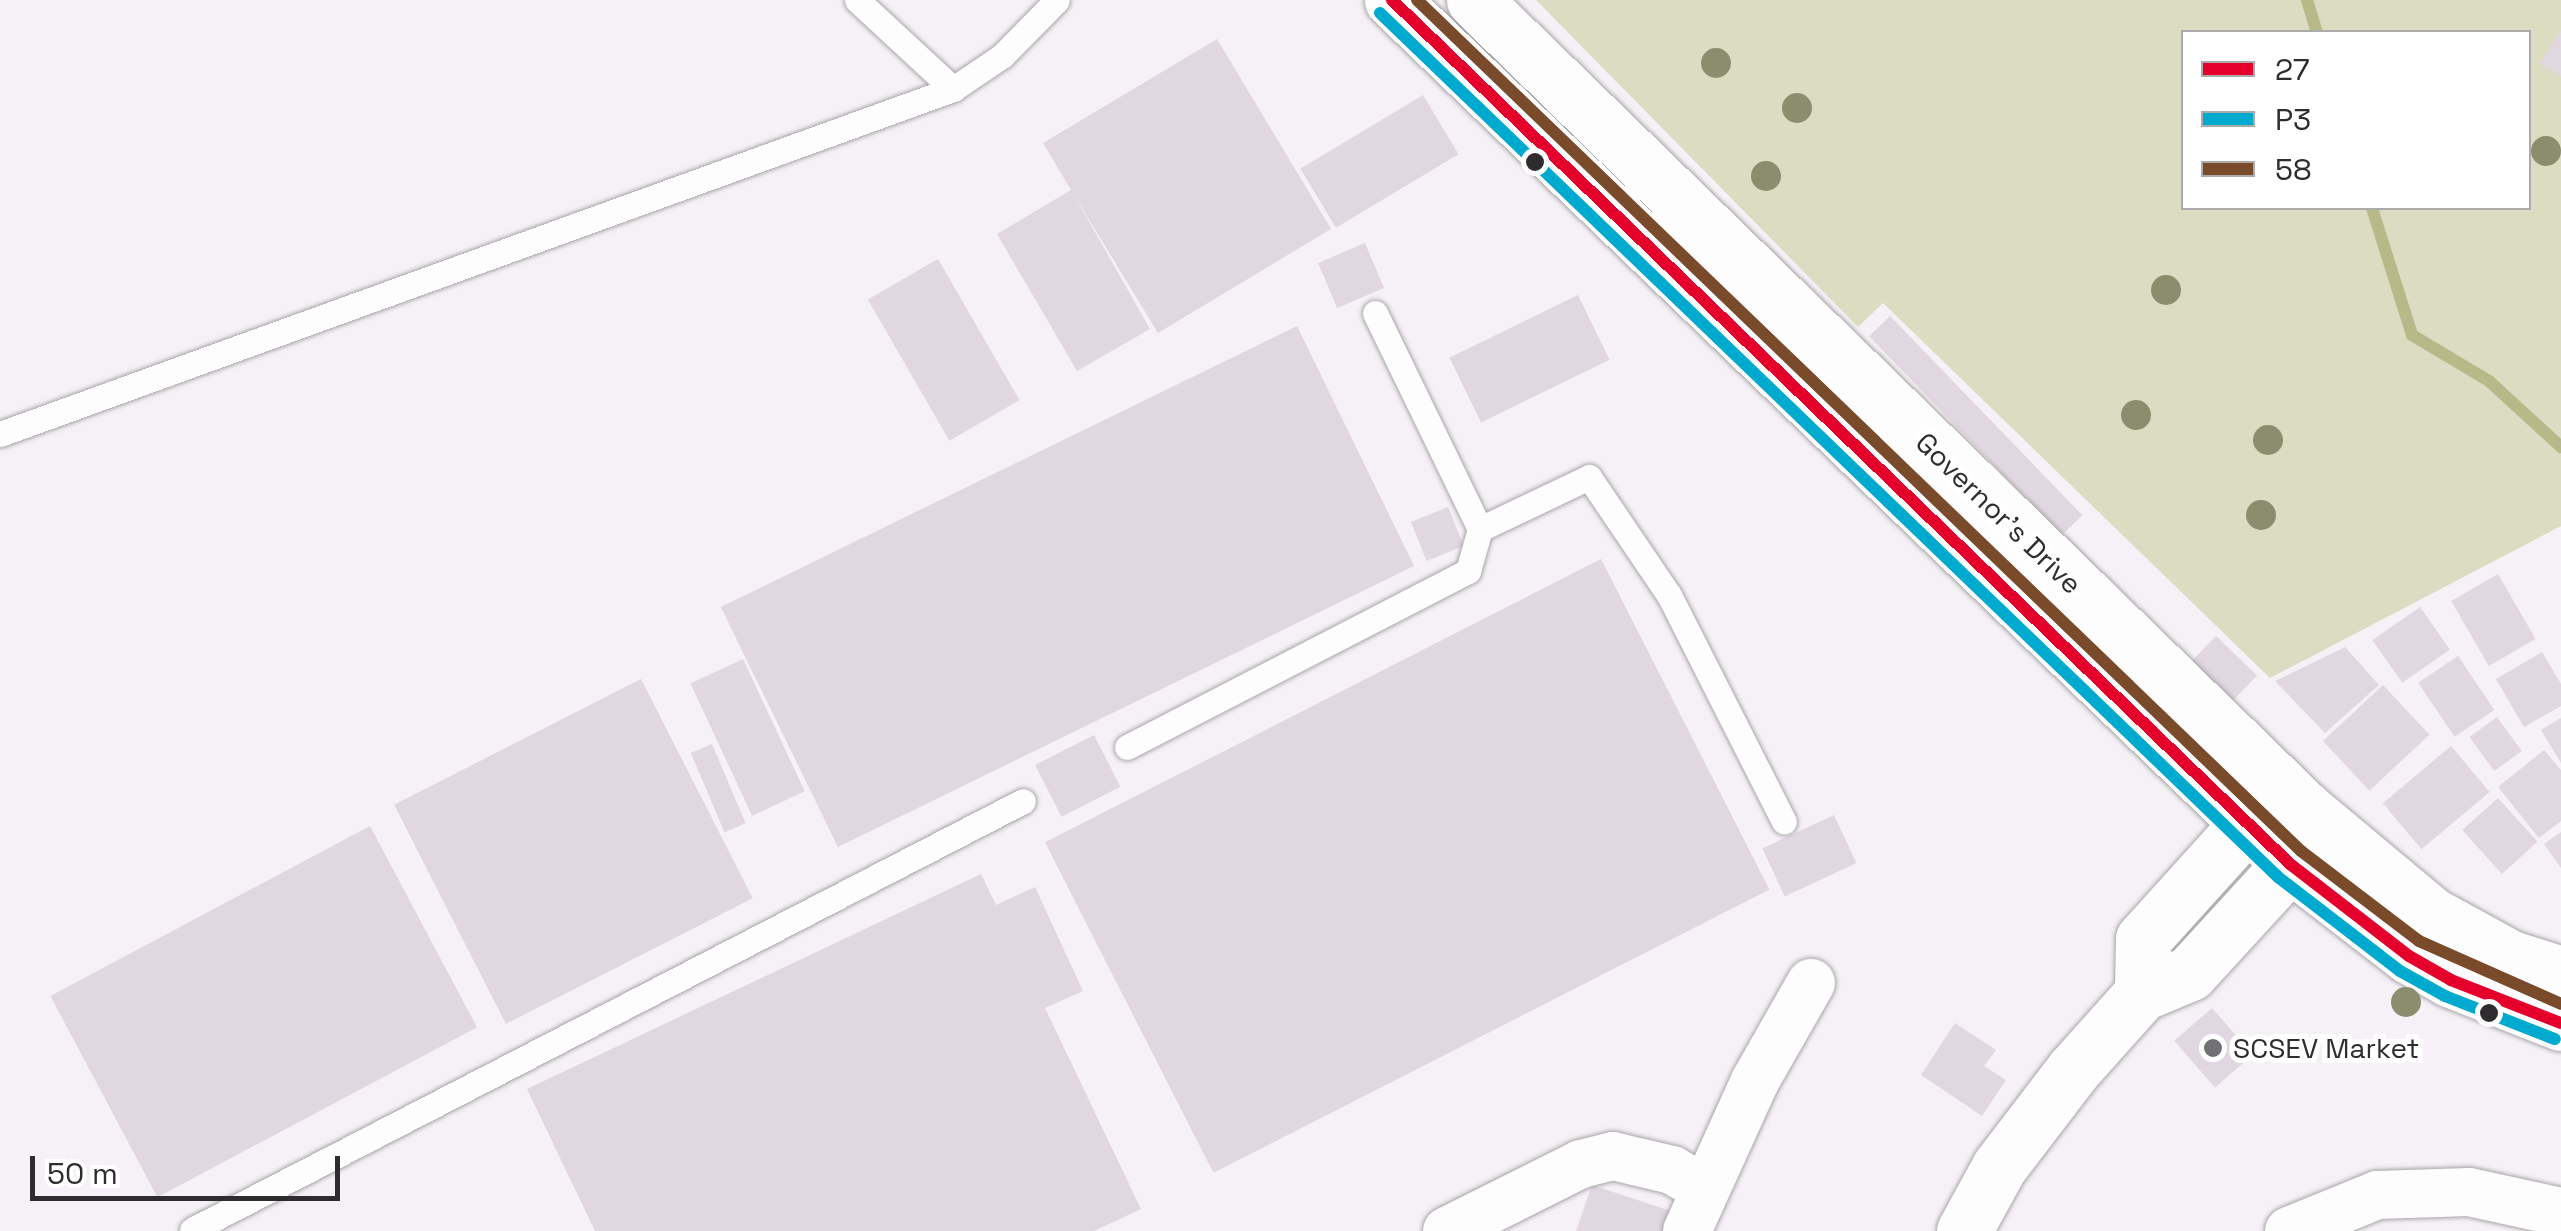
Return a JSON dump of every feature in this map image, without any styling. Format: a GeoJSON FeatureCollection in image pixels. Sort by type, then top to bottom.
{"type":"FeatureCollection","features":[{"type":"Feature","properties":{"kind":"main road","name":"Governor's Drive"},"geometry":{"type":"LineString","coordinates":[[1392,0],[2290,864],[2362,924],[2423,964],[2561,1023]]}},
{"type":"Feature","properties":{"kind":"main road","name":"Governor's Drive"},"geometry":{"type":"LineString","coordinates":[[1474,0],[2304,808],[2432,915],[2510,958],[2561,974]]}},
{"type":"Feature","properties":{"kind":"main road"},"geometry":{"type":"LineString","coordinates":[[1964,1231],[1999,1167],[2142,993],[2190,973],[2290,864],[2304,808],[2247,824],[2143,940],[2142,993]]}},
{"type":"Feature","properties":{"kind":"street"},"geometry":{"type":"LineString","coordinates":[[1695,1210],[1810,983]]}},
{"type":"Feature","properties":{"kind":"street"},"geometry":{"type":"LineString","coordinates":[[1447,1231],[1581,1164],[1613,1156],[1672,1170],[1695,1210]]}},
{"type":"Feature","properties":{"kind":"street"},"geometry":{"type":"LineString","coordinates":[[2290,1231],[2377,1194],[2469,1192],[2561,1212]]}},
{"type":"Feature","properties":{"kind":"lane"},"geometry":{"type":"LineString","coordinates":[[857,0],[952,90]]}},
{"type":"Feature","properties":{"kind":"lane"},"geometry":{"type":"LineString","coordinates":[[0,434],[952,90],[1002,56],[1058,0]]}},
{"type":"Feature","properties":{"kind":"lane"},"geometry":{"type":"LineString","coordinates":[[1127,747],[1468,571],[1480,529],[1375,312]]}},
{"type":"Feature","properties":{"kind":"lane"},"geometry":{"type":"LineString","coordinates":[[1480,529],[1589,477],[1668,595],[1784,822]]}},
{"type":"Feature","properties":{"kind":"lane"},"geometry":{"type":"LineString","coordinates":[[192,1230],[1022,801]]}},
{"type":"Feature","properties":{"kind":"green space"},"geometry":{"type":"Polygon","coordinates":[[[1536,0],[2561,0],[2561,526],[2270,678],[1883,303],[1858,327],[1536,0]]]}},
{"type":"Feature","properties":{"kind":"building"},"geometry":{"type":"Polygon","coordinates":[[[2561,30],[2561,76],[2540,64],[2561,30]]]}},
{"type":"Feature","properties":{"kind":"building"},"geometry":{"type":"Polygon","coordinates":[[[1217,39],[1331,229],[1158,333],[1074,195],[1150,329],[1077,371],[997,234],[1071,190],[1043,143],[1217,39]]]}},
{"type":"Feature","properties":{"kind":"building"},"geometry":{"type":"Polygon","coordinates":[[[1423,95],[1459,154],[1336,228],[1300,169],[1423,95]]]}},
{"type":"Feature","properties":{"kind":"building"},"geometry":{"type":"Polygon","coordinates":[[[1365,243],[1384,288],[1337,308],[1318,263],[1365,243]]]}},
{"type":"Feature","properties":{"kind":"building"},"geometry":{"type":"Polygon","coordinates":[[[938,259],[1020,400],[949,441],[868,300],[938,259]]]}},
{"type":"Feature","properties":{"kind":"building"},"geometry":{"type":"Polygon","coordinates":[[[1578,295],[1610,360],[1481,422],[1449,358],[1578,295]]]}},
{"type":"Feature","properties":{"kind":"building"},"geometry":{"type":"Polygon","coordinates":[[[1890,316],[2082,515],[2062,535],[1869,336],[1890,316]]]}},
{"type":"Feature","properties":{"kind":"building"},"geometry":{"type":"Polygon","coordinates":[[[1297,326],[1414,566],[838,847],[721,607],[1297,326]]]}},
{"type":"Feature","properties":{"kind":"building"},"geometry":{"type":"Polygon","coordinates":[[[1448,507],[1464,546],[1427,561],[1411,522],[1448,507]]]}},
{"type":"Feature","properties":{"kind":"building"},"geometry":{"type":"Polygon","coordinates":[[[1601,559],[1769,890],[1213,1173],[1045,842],[1601,559]]]}},
{"type":"Feature","properties":{"kind":"building"},"geometry":{"type":"Polygon","coordinates":[[[2498,574],[2536,639],[2489,666],[2451,601],[2498,574]]]}},
{"type":"Feature","properties":{"kind":"building"},"geometry":{"type":"Polygon","coordinates":[[[2420,607],[2450,650],[2402,683],[2372,640],[2420,607]]]}},
{"type":"Feature","properties":{"kind":"building"},"geometry":{"type":"Polygon","coordinates":[[[2216,636],[2257,676],[2226,708],[2185,668],[2216,636]]]}},
{"type":"Feature","properties":{"kind":"building"},"geometry":{"type":"Polygon","coordinates":[[[2345,647],[2379,685],[2325,733],[2275,681],[2345,647]]]}},
{"type":"Feature","properties":{"kind":"building"},"geometry":{"type":"Polygon","coordinates":[[[2542,652],[2561,684],[2561,706],[2524,727],[2496,679],[2542,652]]]}},
{"type":"Feature","properties":{"kind":"building"},"geometry":{"type":"Polygon","coordinates":[[[2458,656],[2494,710],[2455,737],[2418,683],[2458,656]]]}},
{"type":"Feature","properties":{"kind":"building"},"geometry":{"type":"Polygon","coordinates":[[[743,659],[805,791],[752,816],[690,684],[743,659]]]}},
{"type":"Feature","properties":{"kind":"building"},"geometry":{"type":"Polygon","coordinates":[[[641,679],[753,898],[506,1024],[394,805],[641,679]]]}},
{"type":"Feature","properties":{"kind":"building"},"geometry":{"type":"Polygon","coordinates":[[[2383,685],[2429,735],[2369,791],[2323,741],[2383,685]]]}},
{"type":"Feature","properties":{"kind":"building"},"geometry":{"type":"Polygon","coordinates":[[[2497,717],[2522,751],[2494,771],[2469,737],[2497,717]]]}},
{"type":"Feature","properties":{"kind":"building"},"geometry":{"type":"Polygon","coordinates":[[[2561,718],[2561,763],[2541,730],[2561,718]]]}},
{"type":"Feature","properties":{"kind":"building"},"geometry":{"type":"Polygon","coordinates":[[[1094,735],[1120,787],[1062,817],[1035,765],[1094,735]]]}},
{"type":"Feature","properties":{"kind":"building"},"geometry":{"type":"Polygon","coordinates":[[[712,744],[746,823],[724,832],[691,753],[712,744]]]}},
{"type":"Feature","properties":{"kind":"building"},"geometry":{"type":"Polygon","coordinates":[[[2451,746],[2490,792],[2421,849],[2383,803],[2451,746]]]}},
{"type":"Feature","properties":{"kind":"building"},"geometry":{"type":"Polygon","coordinates":[[[2544,750],[2561,770],[2561,821],[2539,838],[2498,787],[2544,750]]]}},
{"type":"Feature","properties":{"kind":"building"},"geometry":{"type":"Polygon","coordinates":[[[2498,798],[2537,842],[2502,874],[2462,830],[2498,798]]]}},
{"type":"Feature","properties":{"kind":"building"},"geometry":{"type":"Polygon","coordinates":[[[1834,815],[1856,863],[1785,896],[1762,848],[1834,815]]]}},
{"type":"Feature","properties":{"kind":"building"},"geometry":{"type":"Polygon","coordinates":[[[370,826],[477,1027],[157,1197],[50,996],[370,826]]]}},
{"type":"Feature","properties":{"kind":"building"},"geometry":{"type":"Polygon","coordinates":[[[2561,832],[2561,868],[2544,844],[2561,832]]]}},
{"type":"Feature","properties":{"kind":"building"},"geometry":{"type":"Polygon","coordinates":[[[981,874],[996,905],[1035,887],[1083,991],[1045,1008],[1141,1209],[1094,1231],[595,1231],[527,1089],[981,874]]]}},
{"type":"Feature","properties":{"kind":"building","name":"SCSEV Market"},"geometry":{"type":"Polygon","coordinates":[[[2212,1008],[2253,1055],[2215,1088],[2174,1041],[2212,1008]]]}},
{"type":"Feature","properties":{"kind":"building"},"geometry":{"type":"Polygon","coordinates":[[[1955,1023],[1996,1050],[1984,1066],[2006,1080],[1982,1116],[1921,1075],[1955,1023]]]}},
{"type":"Feature","properties":{"kind":"building"},"geometry":{"type":"Polygon","coordinates":[[[1592,1185],[1671,1211],[1664,1231],[1576,1231],[1592,1185]]]}},
{"type":"Feature","properties":{"kind":"waterway"},"geometry":{"type":"LineString","coordinates":[[2307,0],[2316,30]]}},
{"type":"Feature","properties":{"kind":"waterway"},"geometry":{"type":"LineString","coordinates":[[2373,210],[2412,335],[2489,381],[2561,447]]}},
{"type":"Feature","properties":{"kind":"transit line","name":"27"},"geometry":{"type":"LineString","coordinates":[[1392,0],[2290,864],[2409,956],[2451,980],[2561,1023]]}},
{"type":"Feature","properties":{"kind":"transit line","name":"58"},"geometry":{"type":"LineString","coordinates":[[1417,0],[2301,851],[2419,941],[2561,1004]]}},
{"type":"Feature","properties":{"kind":"transit line","name":"P3"},"geometry":{"type":"LineString","coordinates":[[1380,13],[2278,877],[2400,971],[2445,996],[2555,1039]]}},
{"type":"Feature","properties":{"kind":"place","name":"SCSEV Market"},"geometry":{"type":"Point","coordinates":[2213,1048]}}]}
